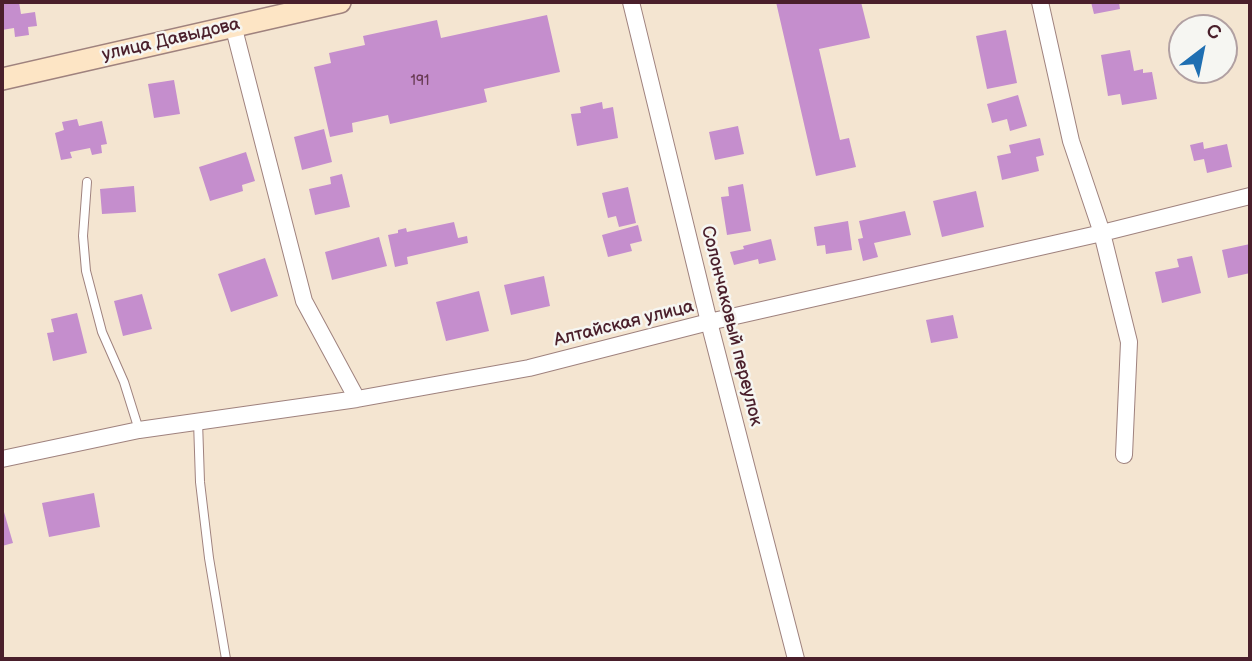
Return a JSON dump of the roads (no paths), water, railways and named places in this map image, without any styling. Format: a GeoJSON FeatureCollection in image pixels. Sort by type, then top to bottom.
{"type":"FeatureCollection","features":[{"type":"Feature","properties":{"kind":"main road","name":"улица Давыдова"},"geometry":{"type":"LineString","coordinates":[[2,79],[333,3]]}},
{"type":"Feature","properties":{"kind":"street","name":"Солончаковый переулок"},"geometry":{"type":"LineString","coordinates":[[631,2],[709,322],[796,659]]}},
{"type":"Feature","properties":{"kind":"street"},"geometry":{"type":"LineString","coordinates":[[1040,2],[1071,141],[1102,233],[1129,342],[1124,456]]}},
{"type":"Feature","properties":{"kind":"street"},"geometry":{"type":"LineString","coordinates":[[233,25],[304,301],[357,399]]}},
{"type":"Feature","properties":{"kind":"street","name":"Алтайская улица"},"geometry":{"type":"LineString","coordinates":[[2,459],[139,430],[357,399],[528,368],[709,322],[1102,233],[1250,196]]}},
{"type":"Feature","properties":{"kind":"lane"},"geometry":{"type":"LineString","coordinates":[[87,182],[83,236],[86,271],[102,332],[124,382],[139,430]]}},
{"type":"Feature","properties":{"kind":"lane"},"geometry":{"type":"LineString","coordinates":[[198,421],[200,482],[207,545],[226,659]]}}]}
